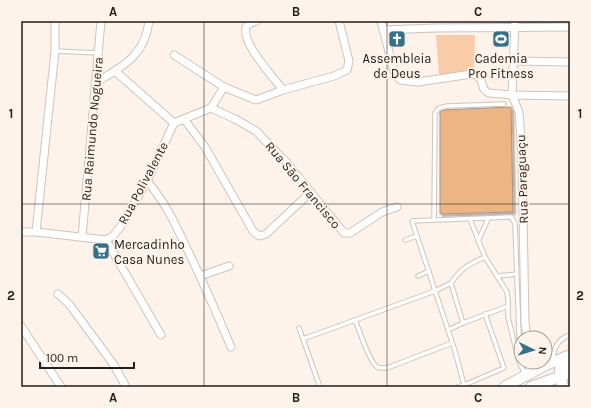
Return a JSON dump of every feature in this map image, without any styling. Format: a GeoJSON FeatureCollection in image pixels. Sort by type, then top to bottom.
{"type":"FeatureCollection","features":[{"type":"Feature","properties":{"kind":"main road"},"geometry":{"type":"LineString","coordinates":[[553,361],[570,356]]}},
{"type":"Feature","properties":{"kind":"main road"},"geometry":{"type":"LineString","coordinates":[[531,387],[563,382],[560,369],[570,363]]}},
{"type":"Feature","properties":{"kind":"main road"},"geometry":{"type":"LineString","coordinates":[[504,387],[536,370]]}},
{"type":"Feature","properties":{"kind":"street"},"geometry":{"type":"LineString","coordinates":[[36,232],[55,50],[55,21]]}},
{"type":"Feature","properties":{"kind":"street","name":"Rua Raimundo Nogueira"},"geometry":{"type":"LineString","coordinates":[[82,237],[101,21]]}},
{"type":"Feature","properties":{"kind":"street"},"geometry":{"type":"LineString","coordinates":[[95,83],[134,57],[141,49],[148,31],[149,21]]}},
{"type":"Feature","properties":{"kind":"street"},"geometry":{"type":"LineString","coordinates":[[256,21],[248,24],[246,27],[248,41],[252,51],[283,90]]}},
{"type":"Feature","properties":{"kind":"street"},"geometry":{"type":"LineString","coordinates":[[174,55],[224,87],[256,100],[283,90],[334,76],[347,70],[349,61],[339,21]]}},
{"type":"Feature","properties":{"kind":"street"},"geometry":{"type":"LineString","coordinates":[[381,21],[394,71],[400,80],[418,82],[472,74],[480,78],[483,88],[487,92],[512,95],[570,96]]}},
{"type":"Feature","properties":{"kind":"street"},"geometry":{"type":"LineString","coordinates":[[383,30],[479,24],[570,27]]}},
{"type":"Feature","properties":{"kind":"street","name":"Rua Paraguaçu"},"geometry":{"type":"LineString","coordinates":[[514,24],[512,95],[518,107],[520,120],[526,330]]}},
{"type":"Feature","properties":{"kind":"street"},"geometry":{"type":"LineString","coordinates":[[513,61],[570,62]]}},
{"type":"Feature","properties":{"kind":"street"},"geometry":{"type":"LineString","coordinates":[[115,71],[174,123],[211,108],[224,87]]}},
{"type":"Feature","properties":{"kind":"street","name":"Rua São Francisco"},"geometry":{"type":"LineString","coordinates":[[211,108],[256,131],[288,163],[329,216],[345,234],[350,233],[382,212],[397,207]]}},
{"type":"Feature","properties":{"kind":"street"},"geometry":{"type":"LineString","coordinates":[[184,119],[205,147],[256,235],[262,236],[311,192]]}},
{"type":"Feature","properties":{"kind":"street","name":"Rua Polivalente"},"geometry":{"type":"LineString","coordinates":[[106,240],[113,236],[121,226],[147,181],[174,123]]}},
{"type":"Feature","properties":{"kind":"street"},"geometry":{"type":"LineString","coordinates":[[147,181],[167,208],[200,276],[231,347]]}},
{"type":"Feature","properties":{"kind":"street"},"geometry":{"type":"LineString","coordinates":[[21,232],[36,232],[106,240],[161,335]]}},
{"type":"Feature","properties":{"kind":"street"},"geometry":{"type":"LineString","coordinates":[[200,276],[229,266]]}},
{"type":"Feature","properties":{"kind":"street"},"geometry":{"type":"LineString","coordinates":[[58,294],[69,304],[114,365],[126,387]]}},
{"type":"Feature","properties":{"kind":"street"},"geometry":{"type":"LineString","coordinates":[[21,326],[61,387]]}},
{"type":"Feature","properties":{"kind":"lane"},"geometry":{"type":"LineString","coordinates":[[55,50],[98,53]]}},
{"type":"Feature","properties":{"kind":"lane"},"geometry":{"type":"LineString","coordinates":[[434,220],[435,113],[439,108],[447,106],[504,104]]}},
{"type":"Feature","properties":{"kind":"lane"},"geometry":{"type":"LineString","coordinates":[[464,385],[448,330],[412,221],[510,217],[515,223],[519,330]]}},
{"type":"Feature","properties":{"kind":"lane"},"geometry":{"type":"LineString","coordinates":[[470,219],[485,257],[507,292],[508,317],[515,347],[520,362],[528,375]]}},
{"type":"Feature","properties":{"kind":"lane"},"geometry":{"type":"LineString","coordinates":[[478,241],[488,219]]}},
{"type":"Feature","properties":{"kind":"lane"},"geometry":{"type":"LineString","coordinates":[[404,240],[417,236]]}},
{"type":"Feature","properties":{"kind":"lane"},"geometry":{"type":"LineString","coordinates":[[303,339],[435,291],[451,283],[459,272],[466,266],[485,257]]}},
{"type":"Feature","properties":{"kind":"lane"},"geometry":{"type":"LineString","coordinates":[[418,276],[429,271]]}},
{"type":"Feature","properties":{"kind":"lane"},"geometry":{"type":"LineString","coordinates":[[497,276],[517,274]]}},
{"type":"Feature","properties":{"kind":"lane"},"geometry":{"type":"LineString","coordinates":[[451,283],[463,323]]}},
{"type":"Feature","properties":{"kind":"lane"},"geometry":{"type":"LineString","coordinates":[[448,330],[508,306]]}},
{"type":"Feature","properties":{"kind":"lane"},"geometry":{"type":"LineString","coordinates":[[458,387],[504,368],[486,314]]}},
{"type":"Feature","properties":{"kind":"lane"},"geometry":{"type":"LineString","coordinates":[[355,320],[371,359],[375,366],[380,369],[387,368],[452,343]]}},
{"type":"Feature","properties":{"kind":"lane"},"geometry":{"type":"LineString","coordinates":[[299,328],[320,387]]}},
{"type":"Feature","properties":{"kind":"lane"},"geometry":{"type":"LineString","coordinates":[[553,352],[558,343],[564,337],[570,335]]}},
{"type":"Feature","properties":{"kind":"lane"},"geometry":{"type":"LineString","coordinates":[[527,370],[528,375]]}},
{"type":"Feature","properties":{"kind":"shaded area"},"geometry":{"type":"Polygon","coordinates":[[[436,35],[475,35],[474,71],[439,75],[436,35]]]}},
{"type":"Feature","properties":{"kind":"building"},"geometry":{"type":"Polygon","coordinates":[[[511,107],[513,212],[440,214],[440,112],[443,110],[511,107]]]}},
{"type":"Feature","properties":{"kind":"place","name":"Assembleia de Deus"},"geometry":{"type":"Point","coordinates":[397,39]}},
{"type":"Feature","properties":{"kind":"place","name":"Cademia Pro Fitness"},"geometry":{"type":"Point","coordinates":[501,39]}},
{"type":"Feature","properties":{"kind":"place","name":"Mercadinho Casa Nunes"},"geometry":{"type":"Point","coordinates":[101,251]}}]}
